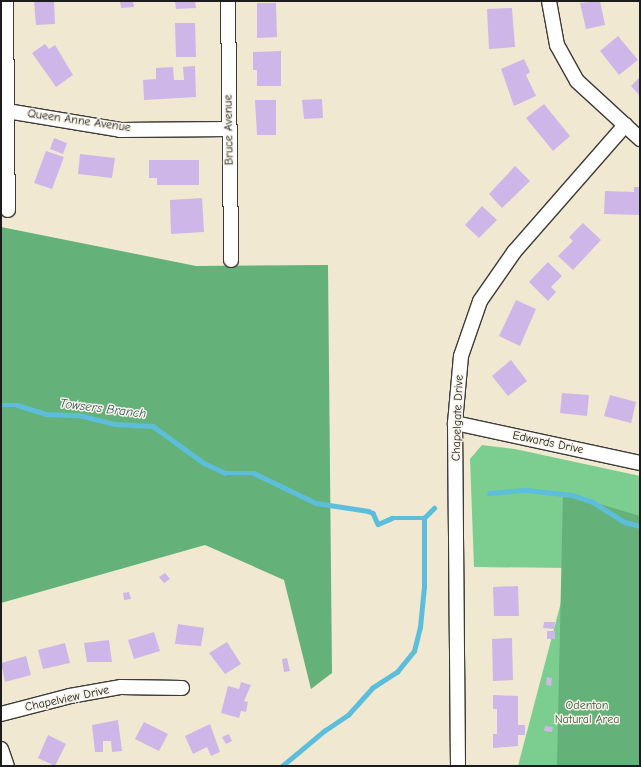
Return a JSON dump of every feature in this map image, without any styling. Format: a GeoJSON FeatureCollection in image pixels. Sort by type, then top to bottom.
{"type":"FeatureCollection","features":[{"type":"Feature","properties":{"kind":"street"},"geometry":{"type":"LineString","coordinates":[[6,1],[4,110],[8,210]]}},
{"type":"Feature","properties":{"kind":"street","name":"Bruce Avenue"},"geometry":{"type":"LineString","coordinates":[[228,1],[231,260]]}},
{"type":"Feature","properties":{"kind":"street"},"geometry":{"type":"LineString","coordinates":[[549,1],[557,45],[577,81],[640,139]]}},
{"type":"Feature","properties":{"kind":"street","name":"Queen Anne Avenue"},"geometry":{"type":"LineString","coordinates":[[4,110],[120,130],[229,129]]}},
{"type":"Feature","properties":{"kind":"street","name":"Chapelgate Drive"},"geometry":{"type":"LineString","coordinates":[[458,766],[455,423],[461,356],[480,301],[514,252],[625,125]]}},
{"type":"Feature","properties":{"kind":"street","name":"Edwards Drive"},"geometry":{"type":"LineString","coordinates":[[455,423],[640,463]]}},
{"type":"Feature","properties":{"kind":"street","name":"Chapelview Drive"},"geometry":{"type":"LineString","coordinates":[[1,714],[70,696],[121,687],[182,688]]}},
{"type":"Feature","properties":{"kind":"street"},"geometry":{"type":"LineString","coordinates":[[1,748],[7,766]]}},
{"type":"Feature","properties":{"kind":"green space"},"geometry":{"type":"Polygon","coordinates":[[[1,227],[196,266],[328,265],[332,673],[311,689],[284,580],[205,545],[1,603],[1,227]]]}},
{"type":"Feature","properties":{"kind":"green space","name":"Odenton Natural Area"},"geometry":{"type":"Polygon","coordinates":[[[482,445],[515,449],[640,476],[640,766],[518,766],[570,568],[474,567],[470,459],[482,445]]]}},
{"type":"Feature","properties":{"kind":"green space","name":"Odenton Natural Area"},"geometry":{"type":"Polygon","coordinates":[[[563,493],[640,516],[640,766],[557,766],[563,493]]]}},
{"type":"Feature","properties":{"kind":"building"},"geometry":{"type":"Polygon","coordinates":[[[34,1],[54,1],[55,24],[36,25],[34,1]]]}},
{"type":"Feature","properties":{"kind":"building"},"geometry":{"type":"Polygon","coordinates":[[[120,1],[133,1],[134,7],[121,8],[120,1]]]}},
{"type":"Feature","properties":{"kind":"building"},"geometry":{"type":"Polygon","coordinates":[[[175,1],[195,1],[196,8],[176,9],[175,1]]]}},
{"type":"Feature","properties":{"kind":"building"},"geometry":{"type":"Polygon","coordinates":[[[600,1],[605,25],[586,29],[580,3],[600,1]]]}},
{"type":"Feature","properties":{"kind":"building"},"geometry":{"type":"Polygon","coordinates":[[[257,3],[276,3],[277,37],[257,38],[257,3]]]}},
{"type":"Feature","properties":{"kind":"building"},"geometry":{"type":"Polygon","coordinates":[[[512,8],[515,47],[489,49],[487,9],[512,8]]]}},
{"type":"Feature","properties":{"kind":"building"},"geometry":{"type":"Polygon","coordinates":[[[175,23],[195,23],[196,57],[176,57],[175,23]]]}},
{"type":"Feature","properties":{"kind":"building"},"geometry":{"type":"Polygon","coordinates":[[[618,36],[638,60],[619,75],[600,51],[618,36]]]}},
{"type":"Feature","properties":{"kind":"building"},"geometry":{"type":"Polygon","coordinates":[[[45,44],[49,49],[55,45],[73,75],[56,87],[32,53],[45,44]]]}},
{"type":"Feature","properties":{"kind":"building"},"geometry":{"type":"Polygon","coordinates":[[[281,51],[281,86],[257,86],[257,70],[253,70],[253,52],[281,51]]]}},
{"type":"Feature","properties":{"kind":"building"},"geometry":{"type":"Polygon","coordinates":[[[524,59],[530,72],[526,75],[536,96],[514,106],[501,69],[524,59]]]}},
{"type":"Feature","properties":{"kind":"building"},"geometry":{"type":"Polygon","coordinates":[[[195,66],[196,97],[144,100],[143,80],[156,79],[156,68],[173,67],[174,80],[184,80],[183,67],[195,66]]]}},
{"type":"Feature","properties":{"kind":"building"},"geometry":{"type":"Polygon","coordinates":[[[640,77],[640,96],[631,86],[640,77]]]}},
{"type":"Feature","properties":{"kind":"building"},"geometry":{"type":"Polygon","coordinates":[[[322,99],[323,118],[304,119],[302,100],[322,99]]]}},
{"type":"Feature","properties":{"kind":"building"},"geometry":{"type":"Polygon","coordinates":[[[255,100],[276,100],[276,135],[257,135],[255,100]]]}},
{"type":"Feature","properties":{"kind":"building"},"geometry":{"type":"Polygon","coordinates":[[[544,104],[570,136],[553,151],[526,118],[544,104]]]}},
{"type":"Feature","properties":{"kind":"building"},"geometry":{"type":"Polygon","coordinates":[[[54,138],[67,143],[63,154],[50,149],[54,138]]]}},
{"type":"Feature","properties":{"kind":"building"},"geometry":{"type":"Polygon","coordinates":[[[46,151],[64,157],[52,189],[34,183],[46,151]]]}},
{"type":"Feature","properties":{"kind":"building"},"geometry":{"type":"Polygon","coordinates":[[[80,154],[115,158],[112,178],[78,174],[80,154]]]}},
{"type":"Feature","properties":{"kind":"building"},"geometry":{"type":"Polygon","coordinates":[[[149,160],[199,160],[199,185],[157,185],[157,178],[149,178],[149,160]]]}},
{"type":"Feature","properties":{"kind":"building"},"geometry":{"type":"Polygon","coordinates":[[[515,166],[530,181],[502,208],[489,194],[515,166]]]}},
{"type":"Feature","properties":{"kind":"building"},"geometry":{"type":"Polygon","coordinates":[[[634,187],[640,187],[640,215],[604,214],[605,191],[634,192],[634,187]]]}},
{"type":"Feature","properties":{"kind":"building"},"geometry":{"type":"Polygon","coordinates":[[[202,198],[204,232],[171,234],[170,200],[202,198]]]}},
{"type":"Feature","properties":{"kind":"building"},"geometry":{"type":"Polygon","coordinates":[[[482,206],[497,220],[479,238],[465,225],[482,206]]]}},
{"type":"Feature","properties":{"kind":"building"},"geometry":{"type":"Polygon","coordinates":[[[583,223],[601,240],[573,270],[558,256],[573,241],[569,237],[583,223]]]}},
{"type":"Feature","properties":{"kind":"building"},"geometry":{"type":"Polygon","coordinates":[[[548,262],[562,276],[551,287],[556,292],[548,301],[529,282],[548,262]]]}},
{"type":"Feature","properties":{"kind":"building"},"geometry":{"type":"Polygon","coordinates":[[[516,300],[536,309],[520,346],[499,336],[516,300]]]}},
{"type":"Feature","properties":{"kind":"building"},"geometry":{"type":"Polygon","coordinates":[[[511,360],[527,381],[508,396],[492,376],[511,360]]]}},
{"type":"Feature","properties":{"kind":"building"},"geometry":{"type":"Polygon","coordinates":[[[562,393],[589,395],[587,416],[560,413],[562,393]]]}},
{"type":"Feature","properties":{"kind":"building"},"geometry":{"type":"Polygon","coordinates":[[[610,395],[636,402],[631,423],[604,416],[610,395]]]}},
{"type":"Feature","properties":{"kind":"building"},"geometry":{"type":"Polygon","coordinates":[[[165,573],[170,579],[164,583],[159,577],[165,573]]]}},
{"type":"Feature","properties":{"kind":"building"},"geometry":{"type":"Polygon","coordinates":[[[518,586],[519,616],[494,616],[493,587],[518,586]]]}},
{"type":"Feature","properties":{"kind":"building"},"geometry":{"type":"Polygon","coordinates":[[[129,592],[131,599],[124,600],[123,593],[129,592]]]}},
{"type":"Feature","properties":{"kind":"building"},"geometry":{"type":"Polygon","coordinates":[[[544,622],[555,622],[554,629],[543,628],[544,622]]]}},
{"type":"Feature","properties":{"kind":"building"},"geometry":{"type":"Polygon","coordinates":[[[178,624],[204,628],[201,646],[175,644],[178,624]]]}},
{"type":"Feature","properties":{"kind":"building"},"geometry":{"type":"Polygon","coordinates":[[[547,631],[555,631],[555,639],[547,639],[547,631]]]}},
{"type":"Feature","properties":{"kind":"building"},"geometry":{"type":"Polygon","coordinates":[[[154,632],[160,651],[134,659],[128,640],[154,632]]]}},
{"type":"Feature","properties":{"kind":"building"},"geometry":{"type":"Polygon","coordinates":[[[512,638],[513,680],[493,681],[492,639],[512,638]]]}},
{"type":"Feature","properties":{"kind":"building"},"geometry":{"type":"Polygon","coordinates":[[[109,640],[112,662],[87,662],[84,643],[109,640]]]}},
{"type":"Feature","properties":{"kind":"building"},"geometry":{"type":"Polygon","coordinates":[[[227,642],[241,664],[225,674],[209,653],[227,642]]]}},
{"type":"Feature","properties":{"kind":"building"},"geometry":{"type":"Polygon","coordinates":[[[65,643],[70,663],[43,669],[38,650],[65,643]]]}},
{"type":"Feature","properties":{"kind":"building"},"geometry":{"type":"Polygon","coordinates":[[[26,656],[31,675],[5,682],[1,663],[26,656]]]}},
{"type":"Feature","properties":{"kind":"building"},"geometry":{"type":"Polygon","coordinates":[[[287,658],[290,671],[284,672],[282,659],[287,658]]]}},
{"type":"Feature","properties":{"kind":"building"},"geometry":{"type":"Polygon","coordinates":[[[547,677],[552,678],[551,686],[546,685],[547,677]]]}},
{"type":"Feature","properties":{"kind":"building"},"geometry":{"type":"Polygon","coordinates":[[[241,682],[251,685],[244,701],[248,702],[246,712],[241,711],[239,718],[221,713],[228,686],[239,689],[241,682]]]}},
{"type":"Feature","properties":{"kind":"building"},"geometry":{"type":"Polygon","coordinates":[[[493,695],[518,696],[518,725],[525,725],[525,735],[518,735],[518,746],[493,748],[493,734],[497,734],[497,709],[493,709],[493,695]]]}},
{"type":"Feature","properties":{"kind":"building"},"geometry":{"type":"Polygon","coordinates":[[[118,720],[122,751],[112,752],[111,741],[103,741],[103,752],[95,752],[92,725],[118,720]]]}},
{"type":"Feature","properties":{"kind":"building"},"geometry":{"type":"Polygon","coordinates":[[[144,722],[168,734],[159,751],[135,739],[144,722]]]}},
{"type":"Feature","properties":{"kind":"building"},"geometry":{"type":"Polygon","coordinates":[[[210,724],[220,752],[211,756],[207,747],[193,754],[185,736],[210,724]]]}},
{"type":"Feature","properties":{"kind":"building"},"geometry":{"type":"Polygon","coordinates":[[[545,726],[553,727],[552,732],[544,731],[545,726]]]}},
{"type":"Feature","properties":{"kind":"building"},"geometry":{"type":"Polygon","coordinates":[[[229,734],[232,741],[226,744],[222,737],[229,734]]]}},
{"type":"Feature","properties":{"kind":"building"},"geometry":{"type":"Polygon","coordinates":[[[48,735],[66,744],[55,766],[38,758],[48,735]]]}},
{"type":"Feature","properties":{"kind":"waterway","name":"Towsers Branch"},"geometry":{"type":"LineString","coordinates":[[1,405],[17,405],[46,414],[79,415],[115,424],[153,426],[204,463],[225,473],[254,473],[316,503],[373,513],[378,524],[392,518],[424,518],[434,508]]}},
{"type":"Feature","properties":{"kind":"waterway","name":"Towsers Branch"},"geometry":{"type":"LineString","coordinates":[[489,493],[527,490],[572,495],[591,501],[625,522],[640,526]]}},
{"type":"Feature","properties":{"kind":"waterway"},"geometry":{"type":"LineString","coordinates":[[282,766],[324,731],[348,715],[372,688],[397,672],[414,651],[420,627],[424,587],[424,518]]}}]}
